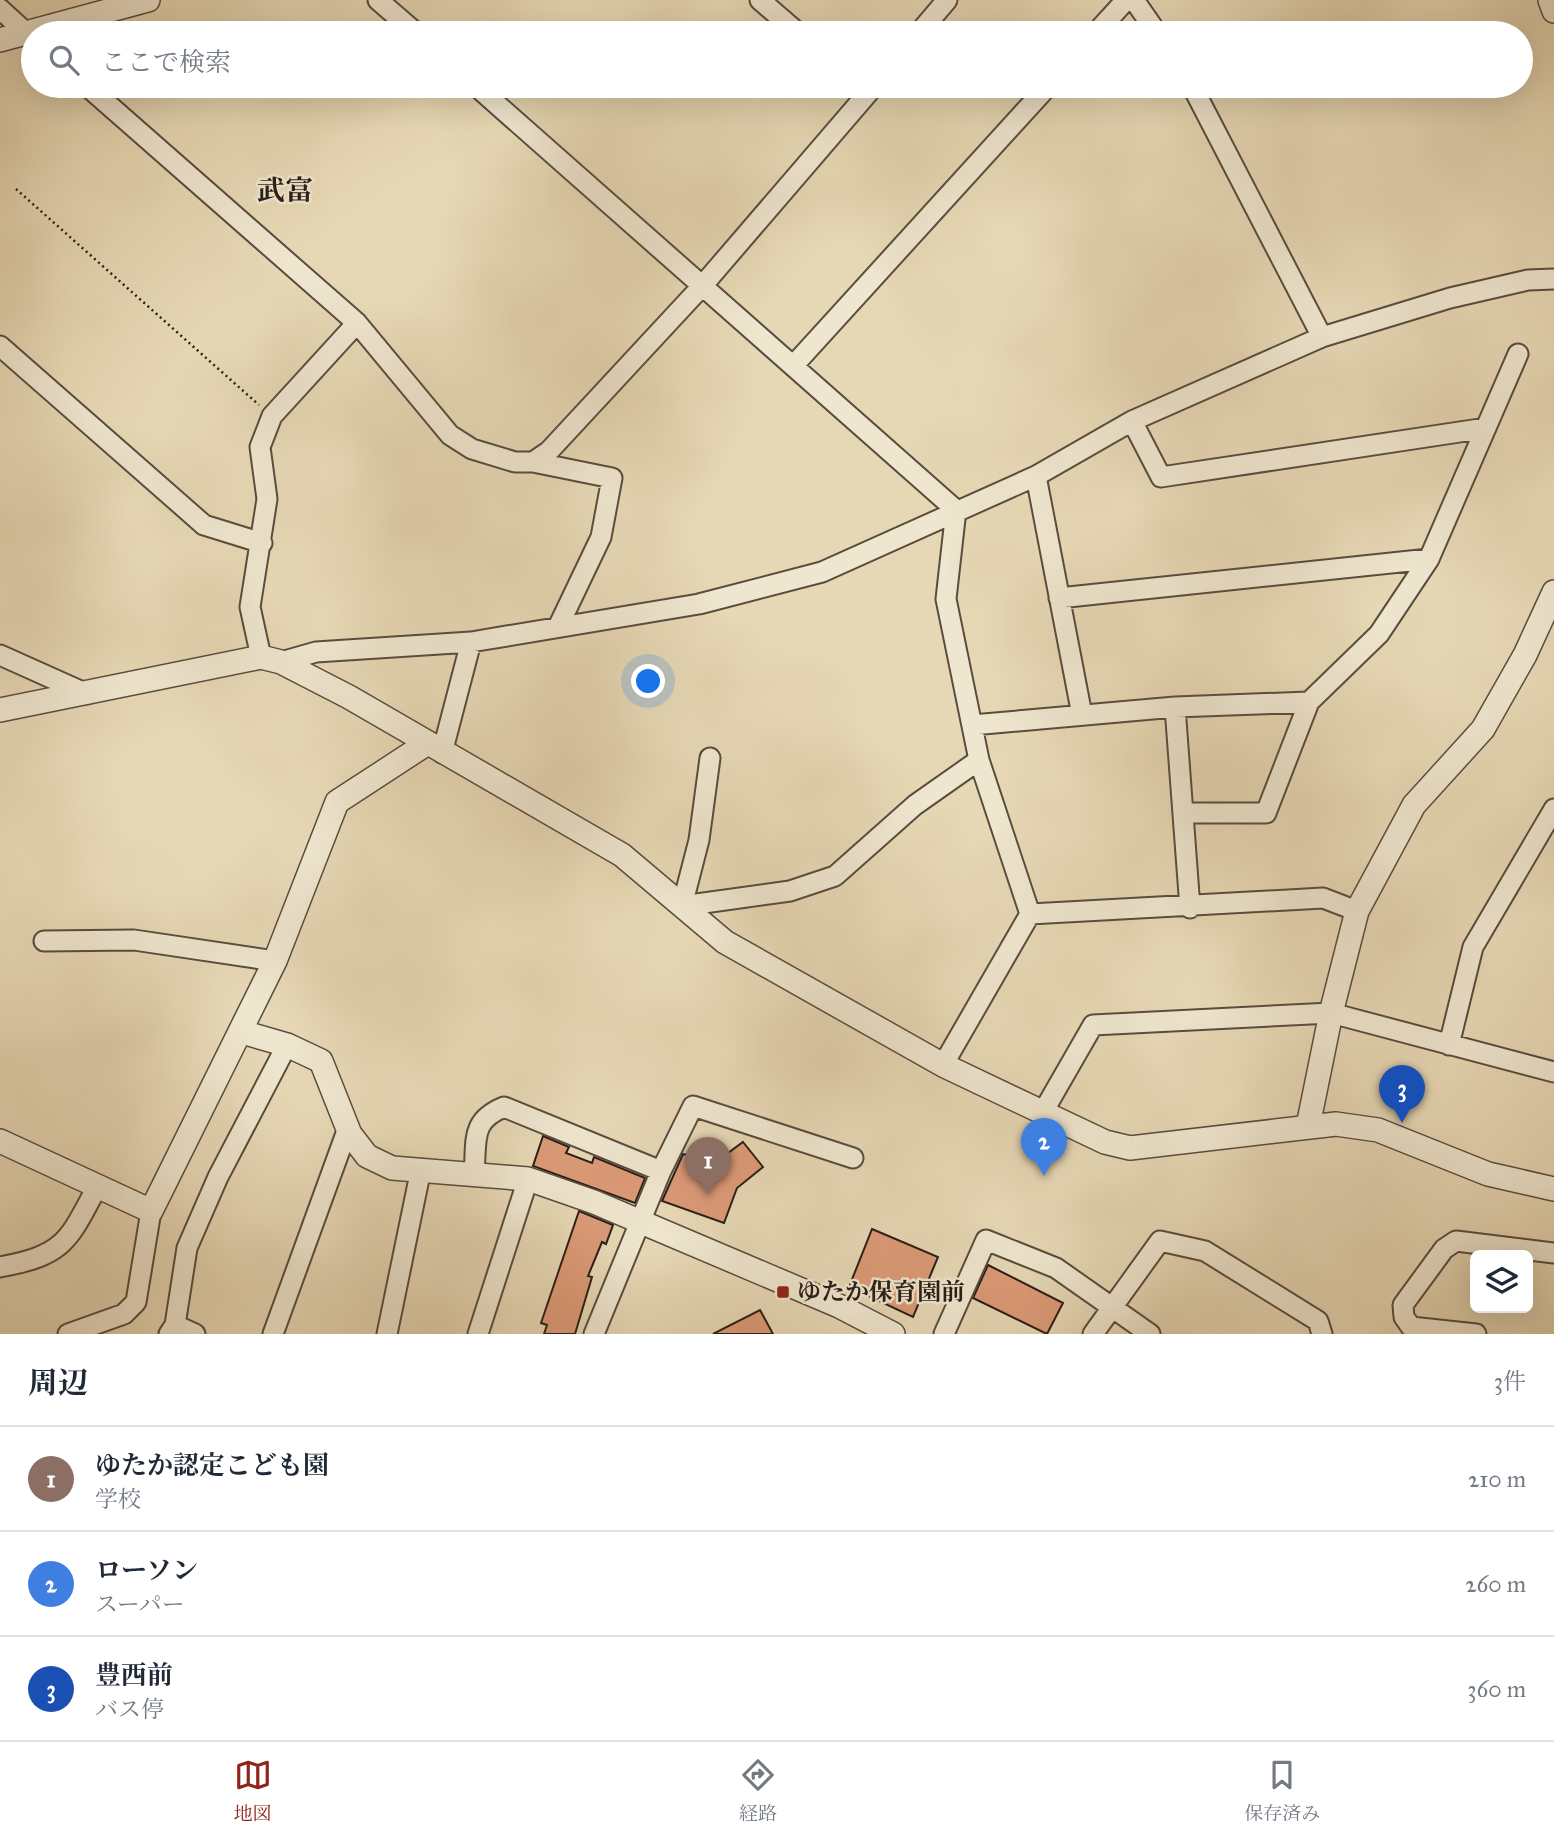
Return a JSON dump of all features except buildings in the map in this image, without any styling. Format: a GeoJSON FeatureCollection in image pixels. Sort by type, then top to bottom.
{"type":"FeatureCollection","features":[{"type":"Feature","properties":{"kind":"street"},"geometry":{"type":"LineString","coordinates":[[79,21],[148,0]]}},
{"type":"Feature","properties":{"kind":"street"},"geometry":{"type":"LineString","coordinates":[[378,0],[402,21]]}},
{"type":"Feature","properties":{"kind":"street"},"geometry":{"type":"LineString","coordinates":[[760,0],[785,21]]}},
{"type":"Feature","properties":{"kind":"street"},"geometry":{"type":"LineString","coordinates":[[929,21],[947,0]]}},
{"type":"Feature","properties":{"kind":"street"},"geometry":{"type":"LineString","coordinates":[[1107,21],[1126,0]]}},
{"type":"Feature","properties":{"kind":"street"},"geometry":{"type":"LineString","coordinates":[[1134,0],[1149,21]]}},
{"type":"Feature","properties":{"kind":"street"},"geometry":{"type":"LineString","coordinates":[[1550,0],[1554,11]]}},
{"type":"Feature","properties":{"kind":"street"},"geometry":{"type":"LineString","coordinates":[[0,9],[21,28]]}},
{"type":"Feature","properties":{"kind":"street"},"geometry":{"type":"LineString","coordinates":[[0,40],[21,37]]}},
{"type":"Feature","properties":{"kind":"street"},"geometry":{"type":"LineString","coordinates":[[101,98],[357,323],[450,435],[472,449],[515,462],[533,462],[612,478],[601,537],[558,627]]}},
{"type":"Feature","properties":{"kind":"street"},"geometry":{"type":"LineString","coordinates":[[490,98],[956,510]]}},
{"type":"Feature","properties":{"kind":"street"},"geometry":{"type":"LineString","coordinates":[[533,462],[549,451],[703,285],[859,98]]}},
{"type":"Feature","properties":{"kind":"street"},"geometry":{"type":"LineString","coordinates":[[793,366],[1037,98]]}},
{"type":"Feature","properties":{"kind":"street"},"geometry":{"type":"LineString","coordinates":[[1198,98],[1322,337]]}},
{"type":"Feature","properties":{"kind":"street"},"geometry":{"type":"LineString","coordinates":[[0,710],[316,652],[471,642],[699,604],[822,572],[956,510],[1036,477],[1132,421],[1322,337],[1450,298],[1528,280],[1554,279]]}},
{"type":"Feature","properties":{"kind":"street"},"geometry":{"type":"LineString","coordinates":[[357,323],[272,416],[260,447],[267,499],[250,607],[271,660],[349,697],[434,749],[622,855],[725,942],[943,1065],[1105,1142],[1130,1148],[1336,1124],[1378,1130],[1488,1174],[1554,1189]]}},
{"type":"Feature","properties":{"kind":"street"},"geometry":{"type":"LineString","coordinates":[[0,346],[204,525],[262,543]]}},
{"type":"Feature","properties":{"kind":"street"},"geometry":{"type":"LineString","coordinates":[[1183,813],[1266,813],[1309,702],[1378,634],[1429,559],[1518,354]]}},
{"type":"Feature","properties":{"kind":"street"},"geometry":{"type":"LineString","coordinates":[[1132,421],[1161,477],[1486,428]]}},
{"type":"Feature","properties":{"kind":"street"},"geometry":{"type":"LineString","coordinates":[[1036,477],[1082,715]]}},
{"type":"Feature","properties":{"kind":"street"},"geometry":{"type":"LineString","coordinates":[[943,1065],[1030,914],[979,760],[947,599],[956,510]]}},
{"type":"Feature","properties":{"kind":"street"},"geometry":{"type":"LineString","coordinates":[[1059,598],[1429,559]]}},
{"type":"Feature","properties":{"kind":"street"},"geometry":{"type":"LineString","coordinates":[[1308,1126],[1331,1013],[1357,911],[1414,805],[1483,729],[1525,655],[1554,592]]}},
{"type":"Feature","properties":{"kind":"street"},"geometry":{"type":"LineString","coordinates":[[68,1334],[124,1314],[136,1303],[151,1211],[275,961],[337,802],[434,749],[471,642]]}},
{"type":"Feature","properties":{"kind":"street"},"geometry":{"type":"LineString","coordinates":[[0,655],[87,694]]}},
{"type":"Feature","properties":{"kind":"street"},"geometry":{"type":"LineString","coordinates":[[972,725],[1175,707],[1309,702]]}},
{"type":"Feature","properties":{"kind":"street"},"geometry":{"type":"LineString","coordinates":[[1175,707],[1189,908]]}},
{"type":"Feature","properties":{"kind":"street"},"geometry":{"type":"LineString","coordinates":[[682,906],[699,840],[710,758]]}},
{"type":"Feature","properties":{"kind":"street"},"geometry":{"type":"LineString","coordinates":[[682,906],[790,891],[835,876],[915,805],[979,760]]}},
{"type":"Feature","properties":{"kind":"street"},"geometry":{"type":"LineString","coordinates":[[1449,1045],[1473,947],[1554,809]]}},
{"type":"Feature","properties":{"kind":"street"},"geometry":{"type":"LineString","coordinates":[[1030,914],[1189,908],[1323,898],[1357,911]]}},
{"type":"Feature","properties":{"kind":"street"},"geometry":{"type":"LineString","coordinates":[[44,941],[134,940],[275,961]]}},
{"type":"Feature","properties":{"kind":"street"},"geometry":{"type":"LineString","coordinates":[[1043,1112],[1093,1025],[1331,1013],[1554,1072]]}},
{"type":"Feature","properties":{"kind":"street"},"geometry":{"type":"LineString","coordinates":[[242,1032],[287,1045],[321,1061],[348,1128],[367,1156],[392,1168],[528,1179],[594,1202],[839,1306],[893,1334]]}},
{"type":"Feature","properties":{"kind":"street"},"geometry":{"type":"LineString","coordinates":[[195,1334],[172,1329],[187,1248],[218,1177],[287,1045]]}},
{"type":"Feature","properties":{"kind":"street"},"geometry":{"type":"LineString","coordinates":[[594,1334],[661,1171],[693,1106],[853,1158]]}},
{"type":"Feature","properties":{"kind":"street"},"geometry":{"type":"LineString","coordinates":[[474,1173],[478,1126],[486,1114],[504,1107],[661,1171]]}},
{"type":"Feature","properties":{"kind":"street"},"geometry":{"type":"LineString","coordinates":[[273,1334],[348,1128]]}},
{"type":"Feature","properties":{"kind":"street"},"geometry":{"type":"LineString","coordinates":[[0,1140],[151,1211]]}},
{"type":"Feature","properties":{"kind":"street"},"geometry":{"type":"LineString","coordinates":[[387,1334],[421,1169]]}},
{"type":"Feature","properties":{"kind":"street"},"geometry":{"type":"LineString","coordinates":[[478,1334],[528,1179]]}},
{"type":"Feature","properties":{"kind":"street"},"geometry":{"type":"LineString","coordinates":[[0,1267],[50,1252],[70,1238],[97,1187]]}},
{"type":"Feature","properties":{"kind":"street"},"geometry":{"type":"LineString","coordinates":[[944,1334],[986,1240],[1056,1268],[1150,1334]]}},
{"type":"Feature","properties":{"kind":"street"},"geometry":{"type":"LineString","coordinates":[[1093,1334],[1160,1241],[1205,1251],[1318,1321],[1322,1334]]}},
{"type":"Feature","properties":{"kind":"street"},"geometry":{"type":"LineString","coordinates":[[1476,1334],[1411,1327],[1404,1317],[1403,1305],[1444,1249],[1455,1241],[1554,1252]]}},
{"type":"Feature","properties":{"kind":"path"},"geometry":{"type":"LineString","coordinates":[[16,189],[272,416]]}},
{"type":"Feature","properties":{"kind":"place","name":"豊西前"},"geometry":{"type":"Point","coordinates":[1402,1123]}},
{"type":"Feature","properties":{"kind":"place","name":"ローソン"},"geometry":{"type":"Point","coordinates":[1044,1176]}},
{"type":"Feature","properties":{"kind":"place","name":"ゆたか認定こども園"},"geometry":{"type":"Point","coordinates":[708,1195]}},
{"type":"Feature","properties":{"kind":"place","name":"ゆたか保育園前"},"geometry":{"type":"Point","coordinates":[783,1292]}},
{"type":"Feature","properties":{"kind":"district","name":"武富"},"geometry":{"type":"Point","coordinates":[285,190]}}]}
